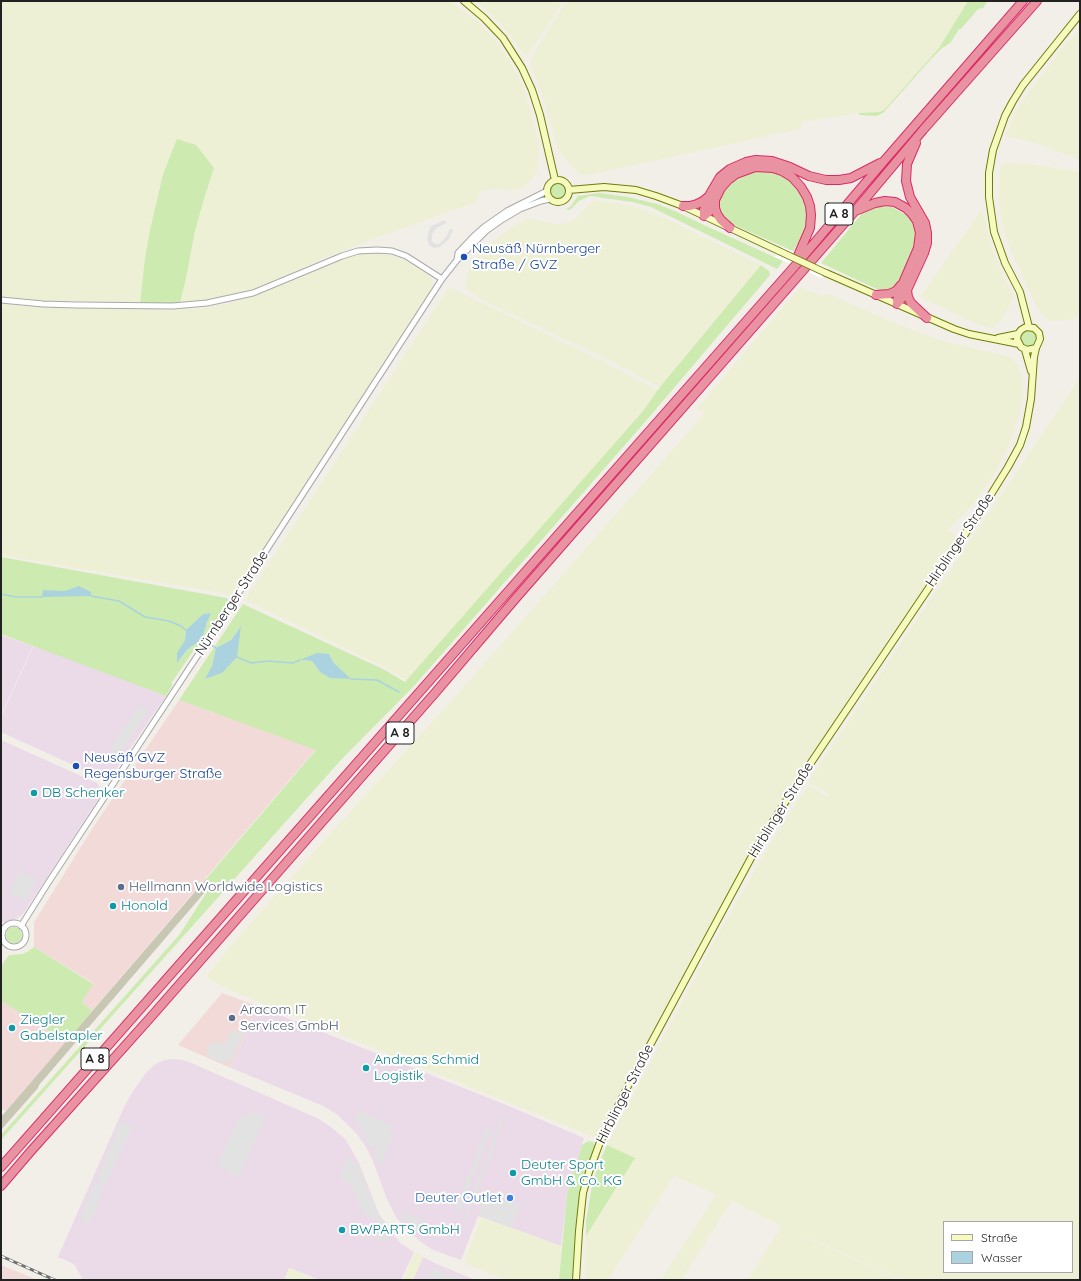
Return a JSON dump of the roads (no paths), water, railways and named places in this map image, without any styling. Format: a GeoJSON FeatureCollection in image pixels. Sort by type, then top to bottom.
{"type":"FeatureCollection","features":[{"type":"Feature","properties":{"kind":"highway","name":"A 8"},"geometry":{"type":"LineString","coordinates":[[1,1167],[794,267],[1023,1]]}},
{"type":"Feature","properties":{"kind":"highway","name":"A 8"},"geometry":{"type":"LineString","coordinates":[[1,1186],[430,699],[516,598],[1037,1]]}},
{"type":"Feature","properties":{"kind":"highway"},"geometry":{"type":"LineString","coordinates":[[896,304],[924,253],[927,238],[925,223],[910,197],[906,182],[907,164],[923,130]]}},
{"type":"Feature","properties":{"kind":"highway"},"geometry":{"type":"LineString","coordinates":[[730,228],[717,214],[714,208],[713,196],[720,177],[730,169],[746,162],[756,160],[772,161],[790,167],[809,176],[826,180],[839,180],[851,178],[884,161]]}},
{"type":"Feature","properties":{"kind":"highway"},"geometry":{"type":"LineString","coordinates":[[704,216],[704,210],[713,196],[732,177],[741,172],[756,167],[778,169],[786,173],[795,180],[806,194],[811,215],[808,232],[794,267]]}},
{"type":"Feature","properties":{"kind":"highway"},"geometry":{"type":"LineString","coordinates":[[683,206],[697,204],[713,196]]}},
{"type":"Feature","properties":{"kind":"highway"},"geometry":{"type":"LineString","coordinates":[[855,211],[875,203],[890,202],[903,206],[915,217],[920,229],[920,238],[917,252],[905,287],[911,304],[927,318]]}},
{"type":"Feature","properties":{"kind":"highway"},"geometry":{"type":"LineString","coordinates":[[876,295],[889,294],[905,287]]}},
{"type":"Feature","properties":{"kind":"main road"},"geometry":{"type":"LineString","coordinates":[[464,1],[484,18],[503,38],[522,68],[532,90],[540,115],[555,180]]}},
{"type":"Feature","properties":{"kind":"main road"},"geometry":{"type":"LineString","coordinates":[[1029,327],[1020,292],[1005,263],[994,232],[989,197],[989,173],[997,136],[1013,100],[1023,85],[1080,14]]}},
{"type":"Feature","properties":{"kind":"main road"},"geometry":{"type":"LineString","coordinates":[[555,180],[565,182],[569,190],[568,197],[562,202],[555,202],[550,199],[547,191],[550,184],[555,180]]}},
{"type":"Feature","properties":{"kind":"main road"},"geometry":{"type":"LineString","coordinates":[[569,190],[604,187],[636,190],[656,196],[683,206],[826,273],[927,318],[969,334],[1019,344]]}},
{"type":"Feature","properties":{"kind":"main road"},"geometry":{"type":"LineString","coordinates":[[1025,350],[1036,348],[1040,342],[1040,336],[1036,330],[1029,327],[1023,328],[1018,334],[1017,339],[1019,344],[1025,350],[1033,378]]}},
{"type":"Feature","properties":{"kind":"main road"},"geometry":{"type":"LineString","coordinates":[[995,339],[1018,334]]}},
{"type":"Feature","properties":{"kind":"main road","name":"Hirblinger Straße"},"geometry":{"type":"LineString","coordinates":[[575,1280],[583,1193],[600,1142],[626,1090],[758,845],[804,772],[1008,467],[1020,445],[1026,427],[1031,399],[1036,348]]}},
{"type":"Feature","properties":{"kind":"street"},"geometry":{"type":"LineString","coordinates":[[501,217],[516,205],[547,191]]}},
{"type":"Feature","properties":{"kind":"street"},"geometry":{"type":"LineString","coordinates":[[501,217],[530,204],[550,199]]}},
{"type":"Feature","properties":{"kind":"street","name":"Nürnberger Straße"},"geometry":{"type":"LineString","coordinates":[[22,926],[48,883],[241,590],[442,279],[457,260],[501,217]]}},
{"type":"Feature","properties":{"kind":"street"},"geometry":{"type":"LineString","coordinates":[[1,300],[38,304],[76,305],[172,306],[207,303],[258,291],[342,256],[358,251],[377,250],[392,251],[406,256],[442,279]]}},
{"type":"Feature","properties":{"kind":"street"},"geometry":{"type":"LineString","coordinates":[[10,924],[18,924],[22,926],[26,933],[26,937],[19,946],[11,946],[5,942],[2,936],[2,930],[10,924]]}},
{"type":"Feature","properties":{"kind":"water"},"geometry":{"type":"Polygon","coordinates":[[[79,586],[91,592],[91,596],[42,597],[43,590],[65,591],[79,586]]]}},
{"type":"Feature","properties":{"kind":"water"},"geometry":{"type":"Polygon","coordinates":[[[211,613],[202,639],[187,650],[177,663],[177,653],[185,640],[186,630],[203,614],[211,613]]]}},
{"type":"Feature","properties":{"kind":"water"},"geometry":{"type":"Polygon","coordinates":[[[241,626],[237,657],[222,673],[205,679],[212,666],[216,648],[231,640],[241,626]]]}},
{"type":"Feature","properties":{"kind":"water"},"geometry":{"type":"Polygon","coordinates":[[[317,653],[329,654],[334,663],[351,679],[330,678],[320,672],[312,661],[300,660],[317,653]]]}},
{"type":"Feature","properties":{"kind":"waterway"},"geometry":{"type":"LineString","coordinates":[[1,594],[16,597],[42,597]]}},
{"type":"Feature","properties":{"kind":"waterway"},"geometry":{"type":"LineString","coordinates":[[91,596],[119,601],[145,617],[169,621],[186,630]]}},
{"type":"Feature","properties":{"kind":"waterway"},"geometry":{"type":"LineString","coordinates":[[202,639],[216,648]]}},
{"type":"Feature","properties":{"kind":"waterway"},"geometry":{"type":"LineString","coordinates":[[237,657],[251,663],[268,661],[293,663],[300,660]]}},
{"type":"Feature","properties":{"kind":"waterway"},"geometry":{"type":"LineString","coordinates":[[351,679],[377,680],[399,692]]}},
{"type":"Feature","properties":{"kind":"railway"},"geometry":{"type":"LineString","coordinates":[[1,1256],[55,1280]]}},
{"type":"Feature","properties":{"kind":"place","name":"Neusäß Nürnberger Straße / GVZ"},"geometry":{"type":"Point","coordinates":[464,257]}},
{"type":"Feature","properties":{"kind":"place","name":"Neusäß GVZ Regensburger Straße"},"geometry":{"type":"Point","coordinates":[76,766]}},
{"type":"Feature","properties":{"kind":"place","name":"DB Schenker"},"geometry":{"type":"Point","coordinates":[34,793]}},
{"type":"Feature","properties":{"kind":"place","name":"Hellmann Worldwide Logistics"},"geometry":{"type":"Point","coordinates":[121,887]}},
{"type":"Feature","properties":{"kind":"place","name":"Honold"},"geometry":{"type":"Point","coordinates":[113,906]}},
{"type":"Feature","properties":{"kind":"place","name":"Aracom IT Services GmbH"},"geometry":{"type":"Point","coordinates":[232,1018]}},
{"type":"Feature","properties":{"kind":"place","name":"Ziegler Gabelstapler"},"geometry":{"type":"Point","coordinates":[12,1028]}},
{"type":"Feature","properties":{"kind":"place","name":"Andreas Schmid Logistik"},"geometry":{"type":"Point","coordinates":[366,1068]}},
{"type":"Feature","properties":{"kind":"place","name":"Deuter Sport GmbH & Co. KG"},"geometry":{"type":"Point","coordinates":[513,1173]}},
{"type":"Feature","properties":{"kind":"place","name":"Deuter Outlet"},"geometry":{"type":"Point","coordinates":[510,1198]}},
{"type":"Feature","properties":{"kind":"place","name":"BWPARTS GmbH"},"geometry":{"type":"Point","coordinates":[342,1230]}}]}
